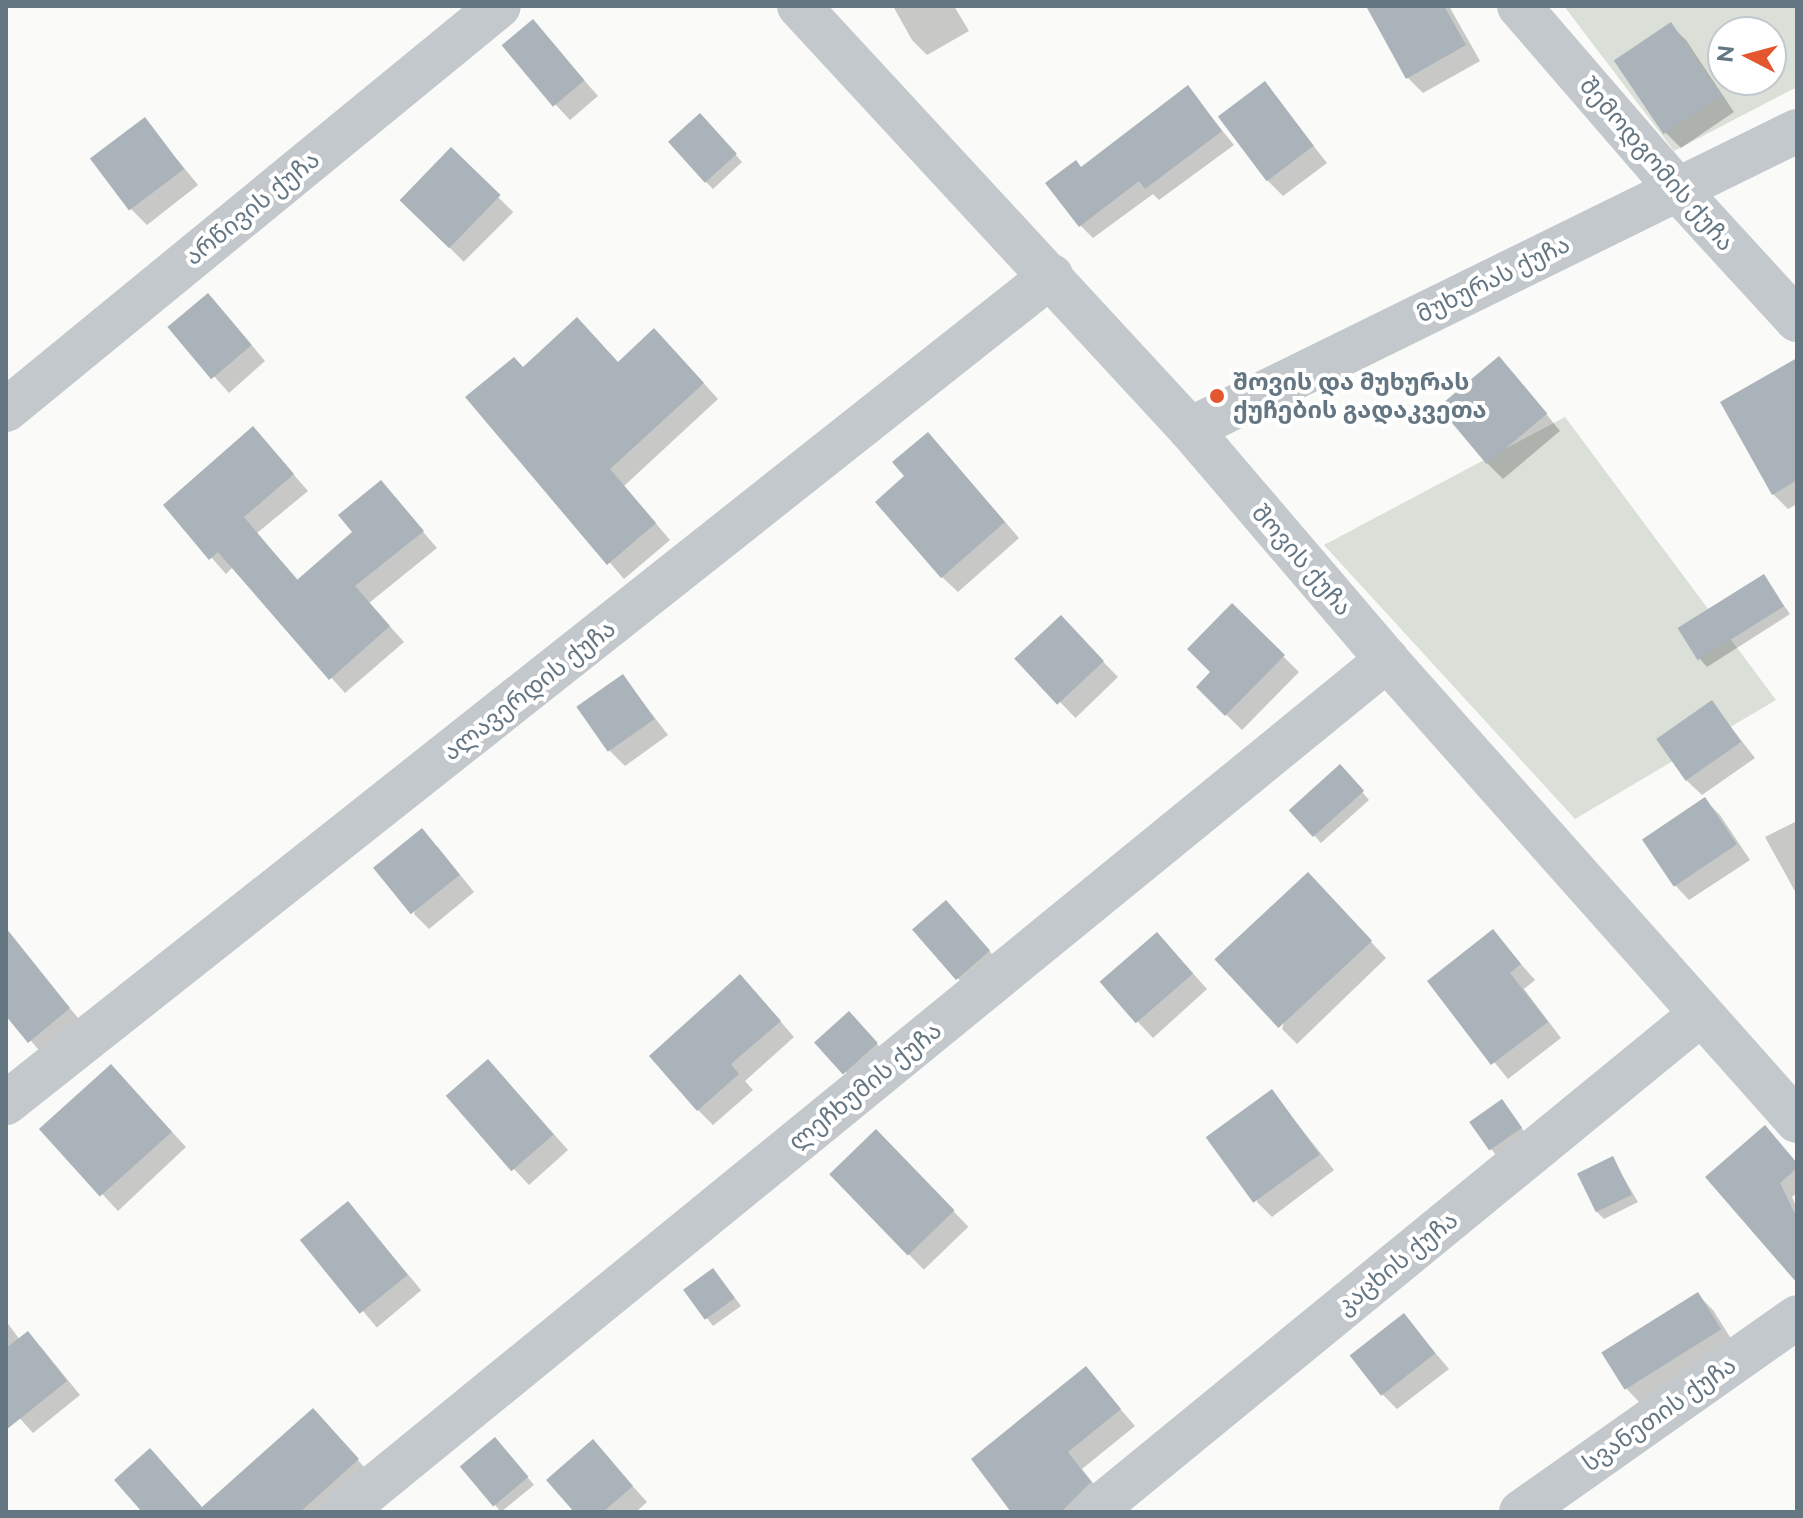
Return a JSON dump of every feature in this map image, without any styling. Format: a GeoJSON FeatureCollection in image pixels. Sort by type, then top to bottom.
{"type":"FeatureCollection","features":[{"type":"Feature","properties":{"kind":"street","name":"არწივის ქუჩა"},"geometry":{"type":"LineString","coordinates":[[6,410],[499,6]]}},
{"type":"Feature","properties":{"kind":"street","name":"შოვის ქუჩა"},"geometry":{"type":"LineString","coordinates":[[799,6],[1190,429],[1387,660],[1797,1121]]}},
{"type":"Feature","properties":{"kind":"street","name":"შემოდგომის ქუჩა"},"geometry":{"type":"LineString","coordinates":[[1519,6],[1676,188],[1797,320]]}},
{"type":"Feature","properties":{"kind":"street","name":"მუხურას ქუჩა"},"geometry":{"type":"LineString","coordinates":[[1190,429],[1797,131]]}},
{"type":"Feature","properties":{"kind":"street","name":"ალავერდის ქუჩა"},"geometry":{"type":"LineString","coordinates":[[6,1103],[1051,276]]}},
{"type":"Feature","properties":{"kind":"street","name":"ლეჩხუმის ქუჩა"},"geometry":{"type":"LineString","coordinates":[[343,1512],[1387,660]]}},
{"type":"Feature","properties":{"kind":"street","name":"კაცხის ქუჩა"},"geometry":{"type":"LineString","coordinates":[[1093,1512],[1701,1014]]}},
{"type":"Feature","properties":{"kind":"street","name":"სვანეთის ქუჩა"},"geometry":{"type":"LineString","coordinates":[[1533,1509],[1797,1317]]}},
{"type":"Feature","properties":{"kind":"shaded area"},"geometry":{"type":"Polygon","coordinates":[[[1564,6],[1797,6],[1797,87],[1787,92],[1787,16],[1707,16],[1707,96],[1780,96],[1674,151],[1564,6]]]}},
{"type":"Feature","properties":{"kind":"shaded area"},"geometry":{"type":"Polygon","coordinates":[[[1565,417],[1776,700],[1575,819],[1324,545],[1565,417]]]}},
{"type":"Feature","properties":{"kind":"building"},"geometry":{"type":"Polygon","coordinates":[[[1366,6],[1444,6],[1466,45],[1406,79],[1366,6]]]}},
{"type":"Feature","properties":{"kind":"building"},"geometry":{"type":"Polygon","coordinates":[[[533,19],[584,80],[553,107],[502,45],[533,19]]]}},
{"type":"Feature","properties":{"kind":"building"},"geometry":{"type":"Polygon","coordinates":[[[1671,22],[1707,75],[1707,96],[1720,96],[1664,134],[1614,61],[1671,22]]]}},
{"type":"Feature","properties":{"kind":"building"},"geometry":{"type":"Polygon","coordinates":[[[1265,81],[1314,146],[1267,181],[1218,117],[1265,81]]]}},
{"type":"Feature","properties":{"kind":"building"},"geometry":{"type":"Polygon","coordinates":[[[1188,85],[1222,131],[1145,189],[1139,181],[1079,227],[1045,183],[1076,160],[1081,167],[1188,85]]]}},
{"type":"Feature","properties":{"kind":"building"},"geometry":{"type":"Polygon","coordinates":[[[700,113],[737,154],[705,183],[668,142],[700,113]]]}},
{"type":"Feature","properties":{"kind":"building"},"geometry":{"type":"Polygon","coordinates":[[[145,117],[184,169],[129,210],[90,159],[145,117]]]}},
{"type":"Feature","properties":{"kind":"building"},"geometry":{"type":"Polygon","coordinates":[[[451,147],[501,195],[449,248],[400,200],[451,147]]]}},
{"type":"Feature","properties":{"kind":"building"},"geometry":{"type":"Polygon","coordinates":[[[208,293],[252,345],[211,379],[167,327],[208,293]]]}},
{"type":"Feature","properties":{"kind":"building"},"geometry":{"type":"Polygon","coordinates":[[[577,317],[618,362],[654,328],[704,383],[610,469],[656,523],[607,565],[465,397],[514,357],[523,367],[577,317]]]}},
{"type":"Feature","properties":{"kind":"building"},"geometry":{"type":"Polygon","coordinates":[[[1499,356],[1547,413],[1487,464],[1438,407],[1499,356]]]}},
{"type":"Feature","properties":{"kind":"building"},"geometry":{"type":"Polygon","coordinates":[[[1797,358],[1797,480],[1772,495],[1720,402],[1797,358]]]}},
{"type":"Feature","properties":{"kind":"building"},"geometry":{"type":"Polygon","coordinates":[[[253,426],[294,474],[244,517],[297,580],[352,532],[338,515],[381,480],[424,531],[355,586],[390,626],[329,680],[218,552],[209,560],[163,505],[253,426]]]}},
{"type":"Feature","properties":{"kind":"building"},"geometry":{"type":"Polygon","coordinates":[[[928,432],[1005,522],[941,578],[875,502],[904,476],[892,462],[928,432]]]}},
{"type":"Feature","properties":{"kind":"building"},"geometry":{"type":"Polygon","coordinates":[[[1764,574],[1784,606],[1698,660],[1677,628],[1764,574]]]}},
{"type":"Feature","properties":{"kind":"building"},"geometry":{"type":"Polygon","coordinates":[[[1232,603],[1285,655],[1225,716],[1196,687],[1210,672],[1187,649],[1232,603]]]}},
{"type":"Feature","properties":{"kind":"building"},"geometry":{"type":"Polygon","coordinates":[[[1061,615],[1104,661],[1057,705],[1014,659],[1061,615]]]}},
{"type":"Feature","properties":{"kind":"building"},"geometry":{"type":"Polygon","coordinates":[[[623,674],[655,719],[608,752],[576,707],[623,674]]]}},
{"type":"Feature","properties":{"kind":"building"},"geometry":{"type":"Polygon","coordinates":[[[1712,700],[1741,742],[1686,781],[1656,739],[1712,700]]]}},
{"type":"Feature","properties":{"kind":"building"},"geometry":{"type":"Polygon","coordinates":[[[1340,764],[1364,791],[1313,837],[1289,810],[1340,764]]]}},
{"type":"Feature","properties":{"kind":"building"},"geometry":{"type":"Polygon","coordinates":[[[1705,797],[1737,844],[1674,887],[1642,839],[1705,797]]]}},
{"type":"Feature","properties":{"kind":"building"},"geometry":{"type":"Polygon","coordinates":[[[422,828],[460,875],[411,914],[373,868],[422,828]]]}},
{"type":"Feature","properties":{"kind":"building"},"geometry":{"type":"Polygon","coordinates":[[[1308,872],[1372,941],[1278,1028],[1214,959],[1308,872]]]}},
{"type":"Feature","properties":{"kind":"building"},"geometry":{"type":"Polygon","coordinates":[[[946,900],[990,951],[956,980],[912,930],[946,900]]]}},
{"type":"Feature","properties":{"kind":"building"},"geometry":{"type":"Polygon","coordinates":[[[6,928],[70,1008],[28,1043],[6,1016],[6,928]]]}},
{"type":"Feature","properties":{"kind":"building"},"geometry":{"type":"Polygon","coordinates":[[[1493,929],[1521,964],[1510,973],[1548,1022],[1491,1065],[1427,981],[1493,929]]]}},
{"type":"Feature","properties":{"kind":"building"},"geometry":{"type":"Polygon","coordinates":[[[1157,932],[1193,974],[1136,1023],[1100,982],[1157,932]]]}},
{"type":"Feature","properties":{"kind":"building"},"geometry":{"type":"Polygon","coordinates":[[[740,974],[781,1021],[731,1064],[739,1074],[697,1111],[649,1056],[740,974]]]}},
{"type":"Feature","properties":{"kind":"building"},"geometry":{"type":"Polygon","coordinates":[[[849,1011],[878,1043],[843,1074],[814,1042],[849,1011]]]}},
{"type":"Feature","properties":{"kind":"building"},"geometry":{"type":"Polygon","coordinates":[[[488,1059],[554,1134],[511,1171],[446,1096],[488,1059]]]}},
{"type":"Feature","properties":{"kind":"building"},"geometry":{"type":"Polygon","coordinates":[[[111,1064],[172,1132],[100,1197],[39,1129],[111,1064]]]}},
{"type":"Feature","properties":{"kind":"building"},"geometry":{"type":"Polygon","coordinates":[[[1272,1089],[1320,1155],[1253,1203],[1206,1137],[1272,1089]]]}},
{"type":"Feature","properties":{"kind":"building"},"geometry":{"type":"Polygon","coordinates":[[[1502,1099],[1522,1128],[1489,1151],[1469,1122],[1502,1099]]]}},
{"type":"Feature","properties":{"kind":"building"},"geometry":{"type":"Polygon","coordinates":[[[1765,1125],[1797,1163],[1797,1168],[1780,1183],[1797,1218],[1797,1283],[1705,1177],[1765,1125]]]}},
{"type":"Feature","properties":{"kind":"building"},"geometry":{"type":"Polygon","coordinates":[[[876,1129],[954,1210],[908,1255],[829,1174],[876,1129]]]}},
{"type":"Feature","properties":{"kind":"building"},"geometry":{"type":"Polygon","coordinates":[[[1613,1156],[1632,1195],[1596,1212],[1577,1174],[1613,1156]]]}},
{"type":"Feature","properties":{"kind":"building"},"geometry":{"type":"Polygon","coordinates":[[[348,1201],[408,1275],[360,1314],[300,1240],[348,1201]]]}},
{"type":"Feature","properties":{"kind":"building"},"geometry":{"type":"Polygon","coordinates":[[[713,1268],[735,1298],[705,1320],[683,1290],[713,1268]]]}},
{"type":"Feature","properties":{"kind":"building"},"geometry":{"type":"Polygon","coordinates":[[[1698,1292],[1721,1329],[1625,1390],[1601,1352],[1698,1292]]]}},
{"type":"Feature","properties":{"kind":"building"},"geometry":{"type":"Polygon","coordinates":[[[1404,1313],[1435,1353],[1381,1396],[1350,1355],[1404,1313]]]}},
{"type":"Feature","properties":{"kind":"building"},"geometry":{"type":"Polygon","coordinates":[[[28,1331],[67,1381],[6,1430],[6,1348],[28,1331]]]}},
{"type":"Feature","properties":{"kind":"building"},"geometry":{"type":"Polygon","coordinates":[[[1086,1366],[1121,1409],[1068,1452],[1091,1482],[1061,1512],[1011,1512],[971,1459],[1086,1366]]]}},
{"type":"Feature","properties":{"kind":"building"},"geometry":{"type":"Polygon","coordinates":[[[313,1408],[359,1459],[300,1512],[142,1512],[114,1480],[150,1448],[202,1507],[313,1408]]]}},
{"type":"Feature","properties":{"kind":"building"},"geometry":{"type":"Polygon","coordinates":[[[495,1437],[528,1477],[493,1506],[460,1467],[495,1437]]]}},
{"type":"Feature","properties":{"kind":"building"},"geometry":{"type":"Polygon","coordinates":[[[593,1439],[633,1486],[603,1512],[574,1512],[546,1480],[593,1439]]]}},
{"type":"Feature","properties":{"kind":"place","name":"შოვის და მუხურას ქუჩების გადაკვეთა"},"geometry":{"type":"Point","coordinates":[1217,396]}}]}
